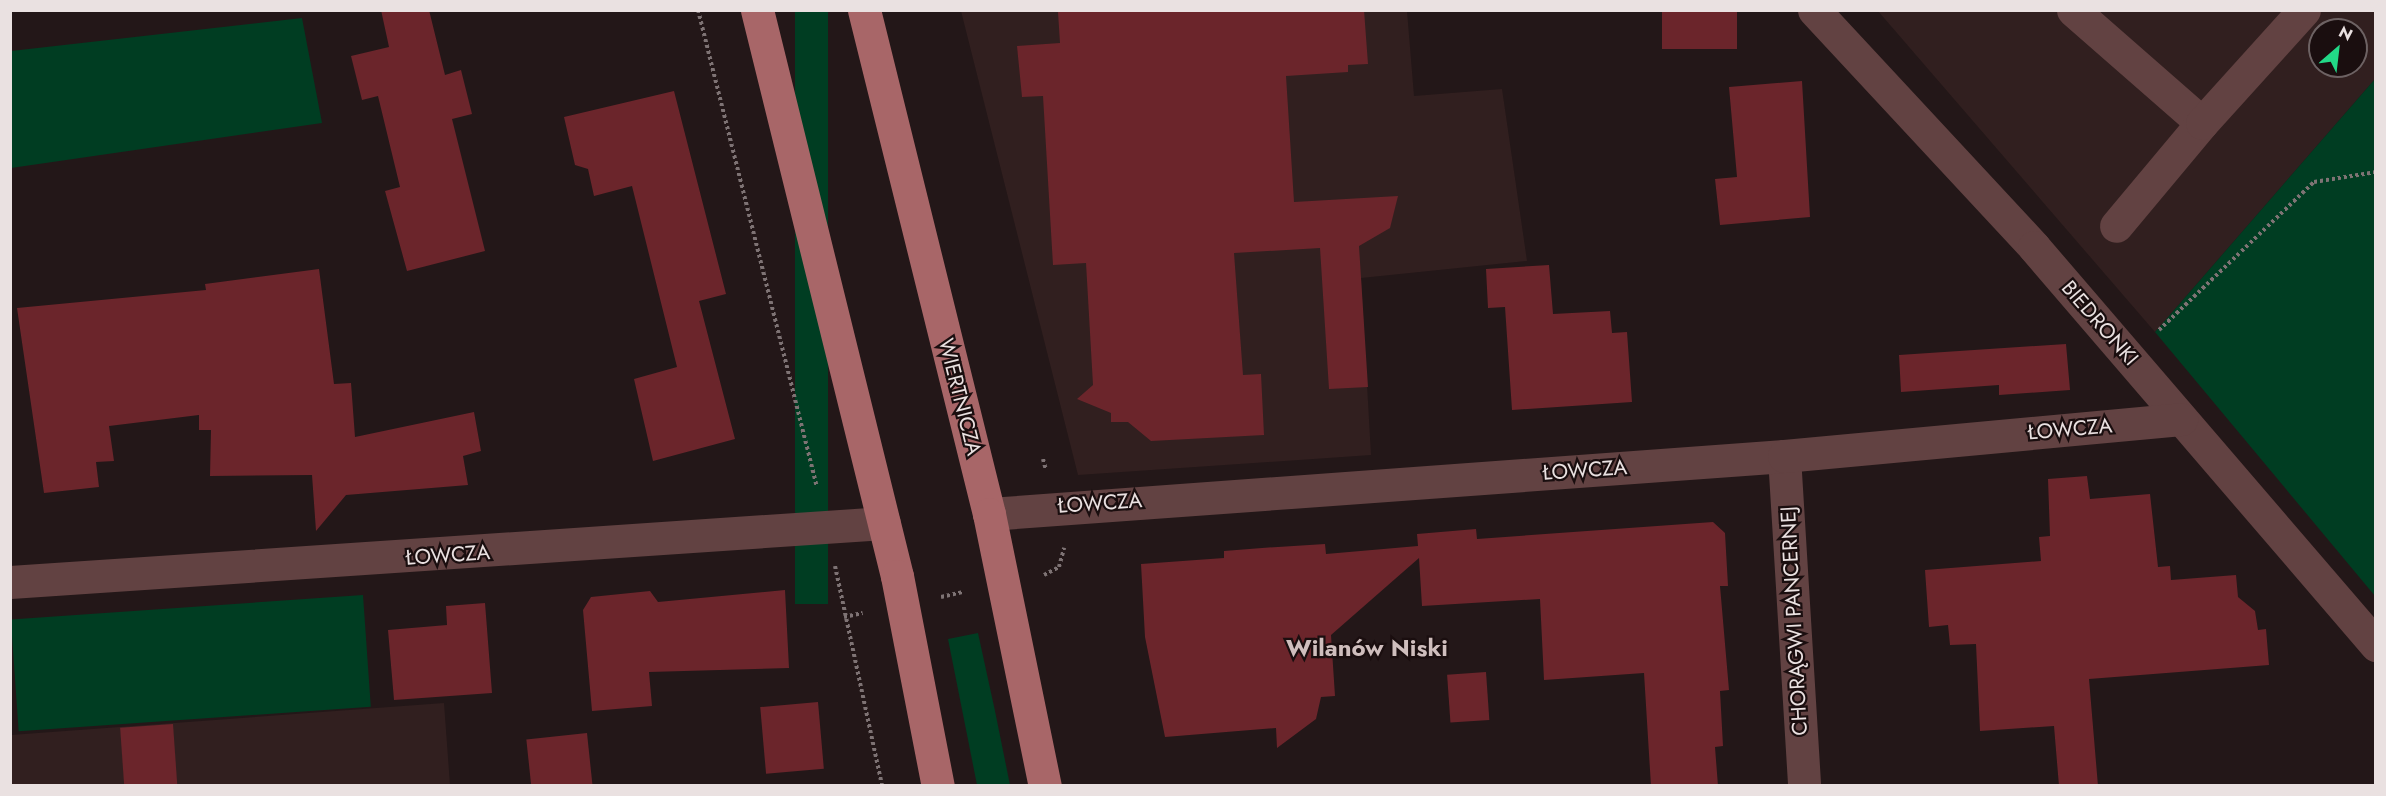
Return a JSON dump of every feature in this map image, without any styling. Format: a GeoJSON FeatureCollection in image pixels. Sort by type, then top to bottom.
{"type":"FeatureCollection","features":[{"type":"Feature","properties":{"kind":"main road"},"geometry":{"type":"LineString","coordinates":[[757,10],[884,523],[938,786]]}},
{"type":"Feature","properties":{"kind":"main road","name":"WIERTNICZA"},"geometry":{"type":"LineString","coordinates":[[864,10],[989,514],[1045,786]]}},
{"type":"Feature","properties":{"kind":"street","name":"BIEDRONKI"},"geometry":{"type":"LineString","coordinates":[[1814,10],[2132,359],[2376,645]]}},
{"type":"Feature","properties":{"kind":"street"},"geometry":{"type":"LineString","coordinates":[[2073,10],[2202,123]]}},
{"type":"Feature","properties":{"kind":"street"},"geometry":{"type":"LineString","coordinates":[[2116,226],[2202,123],[2304,10]]}},
{"type":"Feature","properties":{"kind":"street","name":"ŁOWCZA"},"geometry":{"type":"LineString","coordinates":[[989,514],[1784,456],[2181,419]]}},
{"type":"Feature","properties":{"kind":"street","name":"CHORĄGWI PANCERNEJ"},"geometry":{"type":"LineString","coordinates":[[1784,456],[1804,786]]}},
{"type":"Feature","properties":{"kind":"street","name":"ŁOWCZA"},"geometry":{"type":"LineString","coordinates":[[10,582],[884,523]]}},
{"type":"Feature","properties":{"kind":"path"},"geometry":{"type":"LineString","coordinates":[[698,10],[820,496]]}},
{"type":"Feature","properties":{"kind":"path"},"geometry":{"type":"LineString","coordinates":[[2132,359],[2314,182],[2376,171]]}},
{"type":"Feature","properties":{"kind":"path"},"geometry":{"type":"LineString","coordinates":[[1039,576],[1059,567],[1062,540]]}},
{"type":"Feature","properties":{"kind":"path"},"geometry":{"type":"LineString","coordinates":[[833,553],[844,617],[882,786]]}},
{"type":"Feature","properties":{"kind":"path"},"geometry":{"type":"LineString","coordinates":[[938,597],[969,591]]}},
{"type":"Feature","properties":{"kind":"path"},"geometry":{"type":"LineString","coordinates":[[844,617],[867,612]]}},
{"type":"Feature","properties":{"kind":"shaded area"},"geometry":{"type":"Polygon","coordinates":[[[961,11],[1407,11],[1414,96],[1502,89],[1527,261],[1361,278],[1371,455],[1078,475],[961,11]]]}},
{"type":"Feature","properties":{"kind":"shaded area"},"geometry":{"type":"Polygon","coordinates":[[[1878,11],[2375,11],[2375,79],[2155,332],[1878,11]]]}},
{"type":"Feature","properties":{"kind":"shaded area"},"geometry":{"type":"Polygon","coordinates":[[[444,703],[450,785],[11,786],[11,735],[444,703]]]}},
{"type":"Feature","properties":{"kind":"green space"},"geometry":{"type":"Polygon","coordinates":[[[795,11],[828,11],[828,604],[795,604],[795,11]]]}},
{"type":"Feature","properties":{"kind":"green space"},"geometry":{"type":"Polygon","coordinates":[[[302,18],[322,123],[11,168],[11,51],[302,18]]]}},
{"type":"Feature","properties":{"kind":"green space"},"geometry":{"type":"Polygon","coordinates":[[[2375,79],[2375,596],[2155,332],[2375,79]]]}},
{"type":"Feature","properties":{"kind":"green space"},"geometry":{"type":"Polygon","coordinates":[[[363,595],[371,707],[19,731],[11,620],[363,595]]]}},
{"type":"Feature","properties":{"kind":"green space"},"geometry":{"type":"Polygon","coordinates":[[[978,633],[1010,785],[977,785],[948,639],[978,633]]]}},
{"type":"Feature","properties":{"kind":"building"},"geometry":{"type":"Polygon","coordinates":[[[381,10],[429,10],[445,75],[461,70],[472,114],[452,119],[485,251],[407,271],[385,191],[400,187],[378,96],[362,100],[351,56],[389,47],[381,10]]]}},
{"type":"Feature","properties":{"kind":"building"},"geometry":{"type":"Polygon","coordinates":[[[1364,10],[1368,64],[1348,65],[1348,72],[1286,76],[1294,202],[1398,196],[1390,228],[1359,246],[1368,387],[1329,389],[1320,248],[1234,253],[1243,375],[1261,374],[1264,435],[1151,441],[1128,422],[1111,422],[1111,413],[1077,399],[1093,385],[1086,263],[1053,265],[1043,96],[1022,97],[1017,46],[1060,43],[1058,12],[1364,10]]]}},
{"type":"Feature","properties":{"kind":"building"},"geometry":{"type":"Polygon","coordinates":[[[1662,10],[1737,10],[1737,49],[1662,49],[1662,10]]]}},
{"type":"Feature","properties":{"kind":"building"},"geometry":{"type":"Polygon","coordinates":[[[1802,81],[1810,217],[1720,225],[1715,179],[1737,177],[1729,87],[1802,81]]]}},
{"type":"Feature","properties":{"kind":"building"},"geometry":{"type":"Polygon","coordinates":[[[674,91],[726,294],[699,301],[735,439],[653,461],[634,379],[677,367],[632,186],[594,196],[588,169],[575,165],[564,117],[674,91]]]}},
{"type":"Feature","properties":{"kind":"building"},"geometry":{"type":"Polygon","coordinates":[[[1549,265],[1553,314],[1610,311],[1612,333],[1627,332],[1632,402],[1512,410],[1505,307],[1488,308],[1486,269],[1549,265]]]}},
{"type":"Feature","properties":{"kind":"building"},"geometry":{"type":"Polygon","coordinates":[[[319,269],[334,384],[351,383],[355,437],[474,412],[481,451],[463,456],[468,485],[346,495],[316,531],[312,475],[210,476],[211,430],[199,430],[199,415],[109,426],[114,461],[96,462],[99,487],[44,493],[17,308],[206,290],[205,284],[319,269]]]}},
{"type":"Feature","properties":{"kind":"building"},"geometry":{"type":"Polygon","coordinates":[[[2066,344],[2070,390],[1999,395],[1999,385],[1901,392],[1899,355],[2066,344]]]}},
{"type":"Feature","properties":{"kind":"building"},"geometry":{"type":"Polygon","coordinates":[[[2087,476],[2090,499],[2150,494],[2158,567],[2170,566],[2171,580],[2236,575],[2238,597],[2255,611],[2258,630],[2266,629],[2269,665],[2089,679],[2098,786],[2059,786],[2054,726],[1980,731],[1976,644],[1950,645],[1948,625],[1929,627],[1925,570],[2041,561],[2039,537],[2050,536],[2048,479],[2087,476]]]}},
{"type":"Feature","properties":{"kind":"building"},"geometry":{"type":"Polygon","coordinates":[[[1713,522],[1725,533],[1728,586],[1720,586],[1729,690],[1720,691],[1723,746],[1715,747],[1718,786],[1651,786],[1644,673],[1544,680],[1540,599],[1422,606],[1419,558],[1331,635],[1335,696],[1321,697],[1316,719],[1277,748],[1276,728],[1165,737],[1145,637],[1141,564],[1224,558],[1224,551],[1262,548],[1325,544],[1326,554],[1418,546],[1417,534],[1476,529],[1477,539],[1713,522]]]}},
{"type":"Feature","properties":{"kind":"building"},"geometry":{"type":"Polygon","coordinates":[[[785,590],[789,668],[649,672],[652,706],[592,711],[583,610],[591,597],[650,591],[658,602],[785,590]]]}},
{"type":"Feature","properties":{"kind":"building"},"geometry":{"type":"Polygon","coordinates":[[[485,603],[492,693],[394,700],[388,630],[447,625],[446,606],[485,603]]]}},
{"type":"Feature","properties":{"kind":"building"},"geometry":{"type":"Polygon","coordinates":[[[1486,672],[1489,720],[1450,723],[1447,675],[1486,672]]]}},
{"type":"Feature","properties":{"kind":"building"},"geometry":{"type":"Polygon","coordinates":[[[818,702],[824,769],[766,774],[760,707],[818,702]]]}},
{"type":"Feature","properties":{"kind":"building"},"geometry":{"type":"Polygon","coordinates":[[[173,724],[177,786],[124,786],[120,728],[173,724]]]}},
{"type":"Feature","properties":{"kind":"building"},"geometry":{"type":"Polygon","coordinates":[[[587,733],[593,786],[531,786],[526,739],[587,733]]]}},
{"type":"Feature","properties":{"kind":"district","name":"Wilanów Niski"},"geometry":{"type":"Point","coordinates":[1367,648]}}]}
